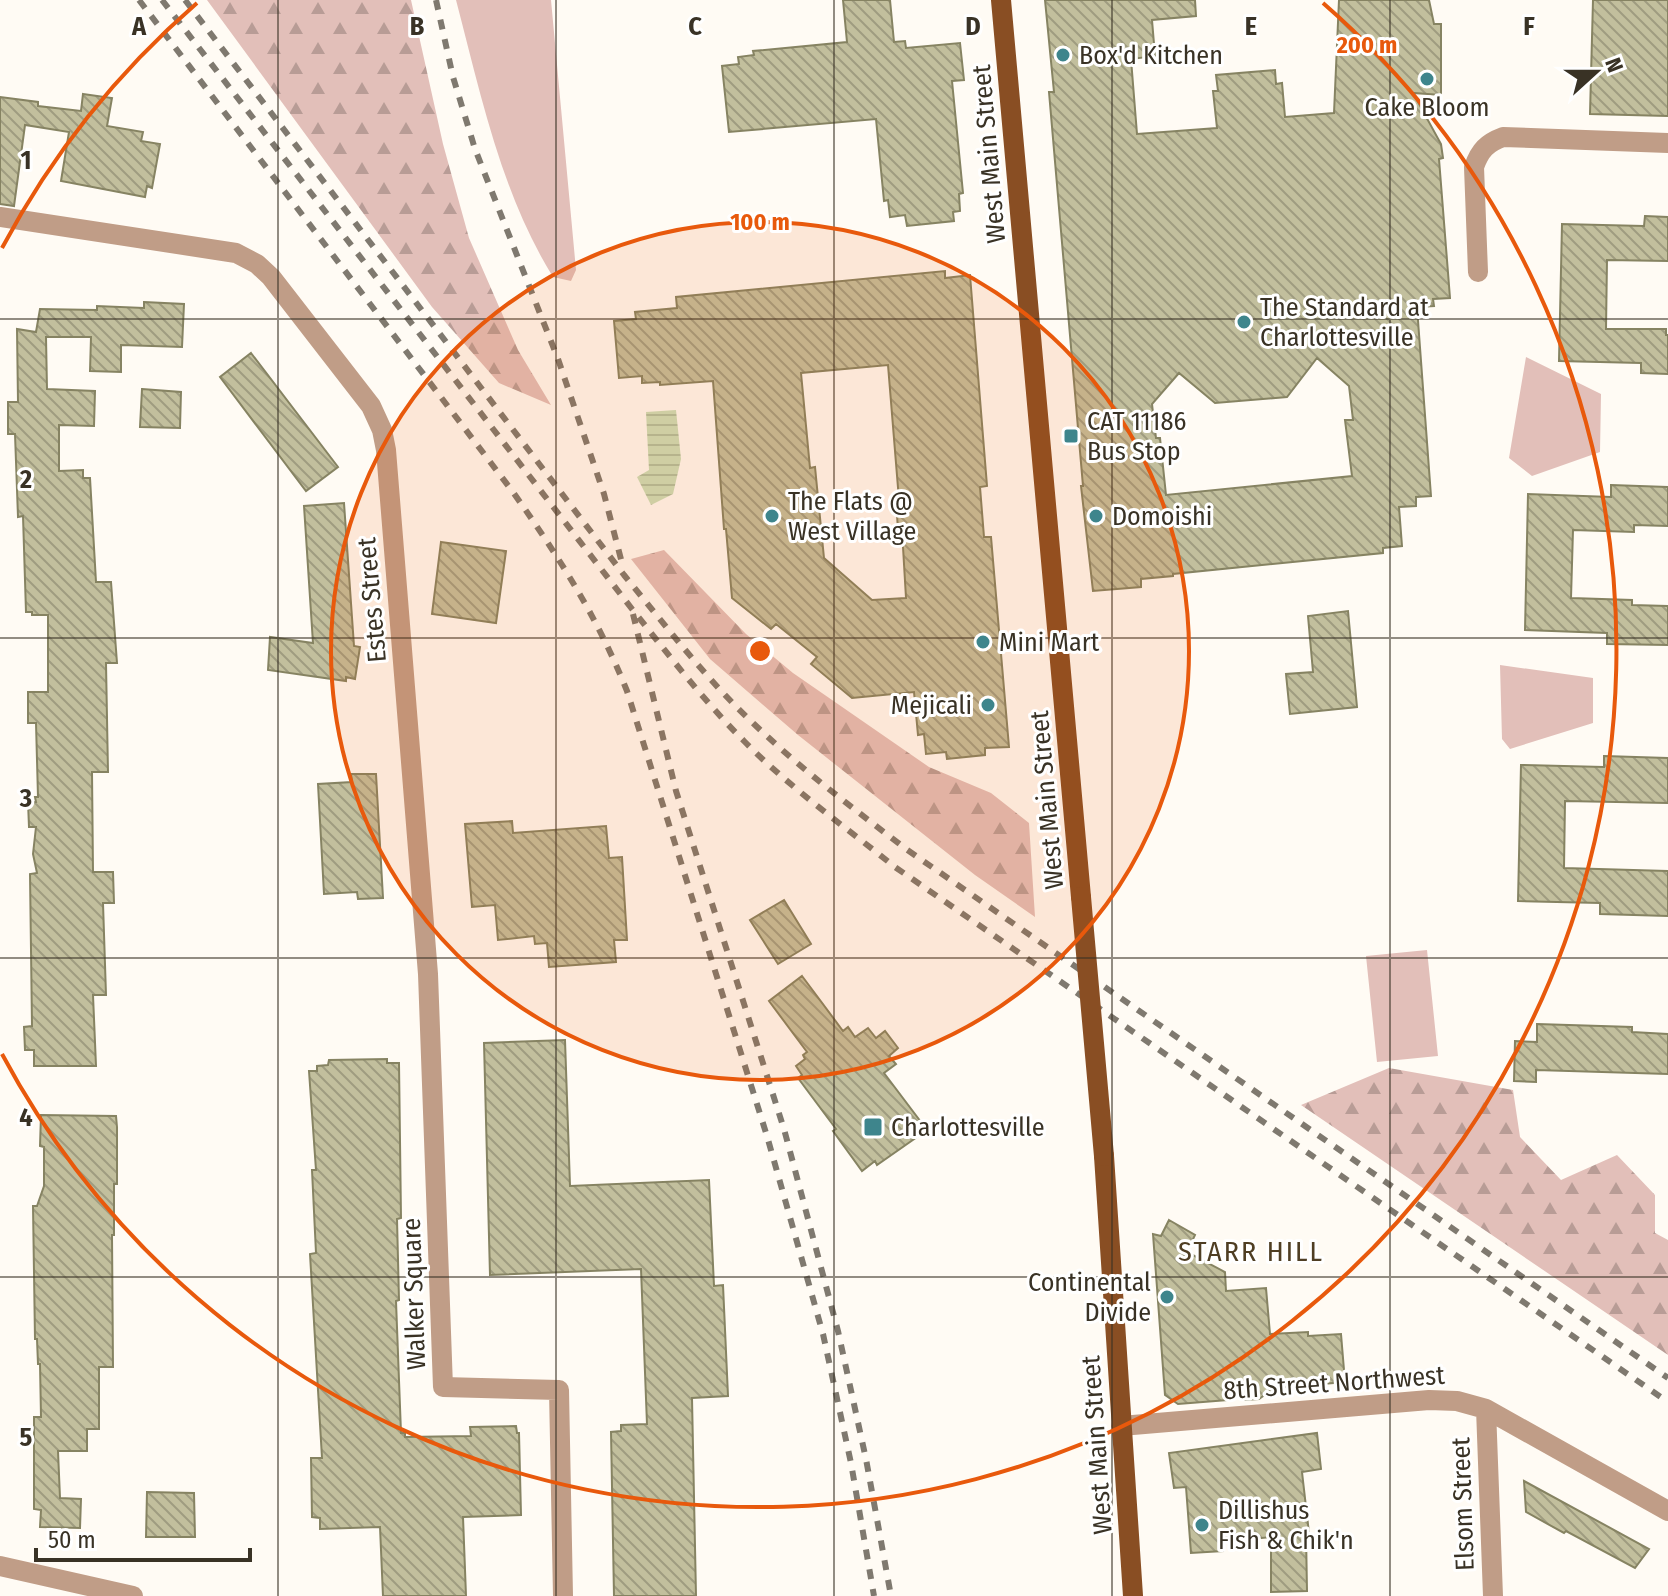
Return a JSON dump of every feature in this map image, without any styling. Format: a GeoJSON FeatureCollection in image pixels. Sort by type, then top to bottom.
{"type":"FeatureCollection","features":[{"type":"Feature","properties":{"kind":"main road","name":"West Main Street"},"geometry":{"type":"LineString","coordinates":[[1001,0],[1104,1156],[1133,1596]]}},
{"type":"Feature","properties":{"kind":"street"},"geometry":{"type":"LineString","coordinates":[[1478,272],[1474,167],[1478,155],[1489,143],[1503,137],[1668,143]]}},
{"type":"Feature","properties":{"kind":"street","name":"Estes Street"},"geometry":{"type":"LineString","coordinates":[[0,217],[236,253],[257,264],[271,277],[371,406],[382,430],[386,450],[428,974]]}},
{"type":"Feature","properties":{"kind":"street","name":"Walker Square"},"geometry":{"type":"LineString","coordinates":[[428,974],[443,1387],[559,1390],[563,1596]]}},
{"type":"Feature","properties":{"kind":"street","name":"8th Street Northwest"},"geometry":{"type":"LineString","coordinates":[[1121,1426],[1429,1400],[1457,1401],[1486,1409],[1668,1511]]}},
{"type":"Feature","properties":{"kind":"street","name":"Elsom Street"},"geometry":{"type":"LineString","coordinates":[[1486,1409],[1493,1596]]}},
{"type":"Feature","properties":{"kind":"street"},"geometry":{"type":"LineString","coordinates":[[0,1566],[133,1596]]}},
{"type":"Feature","properties":{"kind":"green space"},"geometry":{"type":"Polygon","coordinates":[[[207,0],[411,0],[443,144],[469,238],[518,350],[551,405],[499,383],[432,307],[207,0]]]}},
{"type":"Feature","properties":{"kind":"green space"},"geometry":{"type":"Polygon","coordinates":[[[456,0],[551,0],[576,270],[571,281],[553,277],[519,212],[494,143],[456,0]]]}},
{"type":"Feature","properties":{"kind":"green space"},"geometry":{"type":"Polygon","coordinates":[[[1526,357],[1601,394],[1600,452],[1532,476],[1509,458],[1526,357]]]}},
{"type":"Feature","properties":{"kind":"green space"},"geometry":{"type":"Polygon","coordinates":[[[664,550],[746,634],[793,673],[929,767],[991,793],[1029,823],[1035,917],[975,875],[798,735],[710,659],[631,559],[664,550]]]}},
{"type":"Feature","properties":{"kind":"green space"},"geometry":{"type":"Polygon","coordinates":[[[1500,665],[1593,678],[1593,723],[1510,749],[1502,739],[1500,665]]]}},
{"type":"Feature","properties":{"kind":"green space"},"geometry":{"type":"Polygon","coordinates":[[[1427,950],[1438,1056],[1377,1062],[1366,956],[1427,950]]]}},
{"type":"Feature","properties":{"kind":"green space"},"geometry":{"type":"Polygon","coordinates":[[[1389,1068],[1513,1090],[1520,1137],[1561,1180],[1617,1155],[1655,1195],[1655,1233],[1668,1240],[1668,1355],[1301,1105],[1389,1068]]]}},
{"type":"Feature","properties":{"kind":"shaded area"},"geometry":{"type":"Polygon","coordinates":[[[676,410],[681,459],[673,494],[651,505],[637,477],[649,470],[646,412],[676,410]]]}},
{"type":"Feature","properties":{"kind":"building"},"geometry":{"type":"Polygon","coordinates":[[[843,0],[890,0],[894,42],[905,41],[906,48],[960,43],[964,80],[952,81],[963,193],[959,194],[960,211],[953,212],[954,221],[907,226],[905,215],[890,217],[888,200],[884,201],[876,119],[729,132],[722,66],[739,64],[738,57],[754,55],[753,51],[847,42],[843,0]]]}},
{"type":"Feature","properties":{"kind":"building","name":"The Standard at Charlottesville"},"geometry":{"type":"Polygon","coordinates":[[[1045,0],[1195,0],[1196,16],[1152,20],[1155,56],[1131,59],[1137,134],[1217,128],[1213,91],[1218,91],[1216,75],[1275,70],[1276,84],[1282,83],[1285,117],[1334,113],[1339,0],[1429,0],[1434,24],[1441,24],[1441,95],[1413,93],[1441,144],[1443,158],[1439,159],[1450,298],[1433,299],[1434,306],[1417,307],[1431,496],[1416,497],[1416,506],[1399,507],[1402,546],[1383,548],[1383,553],[1173,574],[1141,579],[1141,587],[1093,591],[1081,486],[1049,92],[1054,92],[1045,0]],[[1317,358],[1287,397],[1215,403],[1179,373],[1152,404],[1156,438],[1160,438],[1166,495],[1352,476],[1345,420],[1353,420],[1349,386],[1317,358]]]}},
{"type":"Feature","properties":{"kind":"building"},"geometry":{"type":"Polygon","coordinates":[[[1593,0],[1668,0],[1668,116],[1590,114],[1593,0]]]}},
{"type":"Feature","properties":{"kind":"building"},"geometry":{"type":"Polygon","coordinates":[[[83,94],[112,98],[107,126],[143,132],[141,141],[160,144],[152,188],[147,186],[145,197],[61,181],[69,132],[25,125],[14,206],[0,204],[0,97],[81,111],[83,94]]]}},
{"type":"Feature","properties":{"kind":"building"},"geometry":{"type":"Polygon","coordinates":[[[1645,216],[1668,217],[1668,261],[1607,260],[1606,329],[1666,329],[1668,374],[1641,373],[1641,363],[1559,361],[1562,224],[1644,226],[1645,216]]]}},
{"type":"Feature","properties":{"kind":"building","name":"The Flats @ West Village"},"geometry":{"type":"Polygon","coordinates":[[[945,271],[945,278],[970,275],[987,486],[980,487],[984,537],[991,537],[1009,747],[985,748],[985,755],[947,759],[946,752],[926,754],[924,734],[918,735],[914,692],[852,698],[811,664],[817,657],[776,624],[771,629],[732,598],[713,381],[660,385],[660,382],[642,383],[642,376],[619,378],[614,321],[636,319],[635,312],[677,308],[676,297],[945,271]],[[888,365],[801,373],[810,468],[815,467],[824,558],[872,600],[906,598],[902,530],[898,530],[896,500],[899,500],[888,365]]]}},
{"type":"Feature","properties":{"kind":"building"},"geometry":{"type":"Polygon","coordinates":[[[144,302],[184,304],[182,347],[121,345],[121,372],[90,371],[91,337],[46,337],[47,389],[95,391],[94,426],[59,425],[59,471],[83,470],[83,478],[90,478],[96,582],[111,582],[117,663],[106,663],[108,772],[92,772],[93,872],[113,872],[114,903],[103,903],[106,995],[93,995],[96,1066],[34,1066],[34,1050],[25,1050],[24,1027],[32,1026],[30,874],[37,873],[33,854],[36,827],[29,827],[28,802],[36,802],[35,797],[38,797],[36,723],[28,723],[28,692],[48,692],[48,615],[26,612],[23,516],[18,517],[15,434],[8,434],[8,402],[18,402],[17,329],[36,332],[40,309],[97,310],[97,306],[144,308],[144,302]]]}},
{"type":"Feature","properties":{"kind":"building"},"geometry":{"type":"Polygon","coordinates":[[[251,353],[338,467],[306,491],[220,377],[251,353]]]}},
{"type":"Feature","properties":{"kind":"building"},"geometry":{"type":"Polygon","coordinates":[[[142,389],[181,392],[180,428],[140,427],[142,389]]]}},
{"type":"Feature","properties":{"kind":"building"},"geometry":{"type":"Polygon","coordinates":[[[1611,485],[1668,487],[1668,526],[1634,525],[1634,532],[1573,530],[1571,598],[1632,600],[1632,605],[1668,606],[1668,645],[1607,644],[1607,633],[1525,630],[1528,494],[1611,497],[1611,485]]]}},
{"type":"Feature","properties":{"kind":"building"},"geometry":{"type":"Polygon","coordinates":[[[344,503],[354,646],[360,647],[355,679],[346,677],[346,681],[268,670],[270,637],[313,643],[304,506],[344,503]]]}},
{"type":"Feature","properties":{"kind":"building"},"geometry":{"type":"Polygon","coordinates":[[[441,542],[506,551],[496,623],[432,614],[441,542]]]}},
{"type":"Feature","properties":{"kind":"building"},"geometry":{"type":"Polygon","coordinates":[[[1348,611],[1357,707],[1290,714],[1286,674],[1313,672],[1308,616],[1348,611]]]}},
{"type":"Feature","properties":{"kind":"building"},"geometry":{"type":"Polygon","coordinates":[[[1604,756],[1668,758],[1668,803],[1565,801],[1564,868],[1668,871],[1668,916],[1600,914],[1600,903],[1518,901],[1521,765],[1604,767],[1604,756]]]}},
{"type":"Feature","properties":{"kind":"building"},"geometry":{"type":"Polygon","coordinates":[[[351,774],[376,774],[383,898],[358,899],[357,892],[324,894],[318,784],[352,782],[351,774]]]}},
{"type":"Feature","properties":{"kind":"building"},"geometry":{"type":"Polygon","coordinates":[[[512,821],[513,833],[606,826],[609,858],[622,857],[627,940],[614,940],[616,962],[549,967],[547,943],[535,944],[534,936],[498,940],[495,905],[472,907],[465,824],[512,821]]]}},
{"type":"Feature","properties":{"kind":"building"},"geometry":{"type":"Polygon","coordinates":[[[784,900],[811,944],[778,964],[750,920],[784,900]]]}},
{"type":"Feature","properties":{"kind":"building"},"geometry":{"type":"Polygon","coordinates":[[[802,976],[843,1031],[848,1027],[855,1037],[868,1028],[876,1038],[885,1031],[898,1048],[889,1056],[896,1064],[884,1073],[927,1130],[877,1165],[875,1161],[862,1171],[798,1078],[802,1075],[796,1066],[805,1059],[803,1055],[807,1052],[769,1001],[802,976]]]}},
{"type":"Feature","properties":{"kind":"building"},"geometry":{"type":"Polygon","coordinates":[[[1537,1024],[1632,1027],[1632,1032],[1668,1034],[1668,1074],[1536,1070],[1536,1082],[1514,1081],[1515,1041],[1537,1042],[1537,1024]]]}},
{"type":"Feature","properties":{"kind":"building"},"geometry":{"type":"Polygon","coordinates":[[[565,1040],[570,1186],[709,1180],[714,1286],[723,1285],[728,1396],[692,1398],[696,1596],[614,1596],[611,1432],[621,1431],[621,1425],[647,1424],[641,1269],[490,1275],[484,1043],[565,1040]]]}},
{"type":"Feature","properties":{"kind":"building"},"geometry":{"type":"Polygon","coordinates":[[[387,1059],[387,1063],[399,1063],[401,1218],[397,1219],[399,1300],[396,1301],[401,1433],[405,1433],[405,1437],[471,1436],[470,1427],[516,1426],[519,1433],[521,1515],[463,1517],[466,1596],[383,1596],[380,1527],[320,1529],[320,1518],[312,1517],[311,1458],[322,1458],[310,1254],[316,1253],[312,1170],[316,1170],[309,1071],[317,1071],[317,1066],[328,1065],[329,1060],[387,1059]]]}},
{"type":"Feature","properties":{"kind":"building"},"geometry":{"type":"Polygon","coordinates":[[[41,1115],[116,1116],[117,1184],[114,1184],[112,1235],[113,1367],[99,1367],[99,1429],[87,1429],[87,1451],[58,1451],[60,1498],[81,1499],[80,1528],[40,1527],[41,1510],[34,1509],[34,1417],[41,1417],[40,1364],[35,1339],[33,1206],[37,1206],[44,1186],[41,1115]]]}},
{"type":"Feature","properties":{"kind":"building"},"geometry":{"type":"Polygon","coordinates":[[[1169,1220],[1195,1235],[1187,1252],[1225,1272],[1226,1291],[1266,1288],[1270,1334],[1341,1334],[1345,1382],[1274,1388],[1259,1399],[1243,1400],[1235,1394],[1228,1400],[1178,1404],[1165,1395],[1153,1234],[1161,1236],[1169,1220]]]}},
{"type":"Feature","properties":{"kind":"building"},"geometry":{"type":"Polygon","coordinates":[[[1317,1433],[1321,1469],[1302,1472],[1309,1533],[1306,1533],[1307,1591],[1271,1592],[1271,1537],[1222,1542],[1223,1551],[1191,1553],[1186,1487],[1174,1488],[1169,1453],[1317,1433]]]}},
{"type":"Feature","properties":{"kind":"building"},"geometry":{"type":"Polygon","coordinates":[[[1524,1481],[1649,1549],[1635,1568],[1566,1531],[1564,1533],[1526,1512],[1524,1481]]]}},
{"type":"Feature","properties":{"kind":"building"},"geometry":{"type":"Polygon","coordinates":[[[147,1492],[194,1493],[195,1537],[146,1537],[147,1492]]]}},
{"type":"Feature","properties":{"kind":"railway"},"geometry":{"type":"LineString","coordinates":[[139,0],[513,492],[576,588],[615,664],[627,691],[767,1136],[823,1334],[851,1463],[874,1596]]}},
{"type":"Feature","properties":{"kind":"railway"},"geometry":{"type":"LineString","coordinates":[[162,0],[632,609],[700,693],[761,758],[895,867],[1668,1402]]}},
{"type":"Feature","properties":{"kind":"railway"},"geometry":{"type":"LineString","coordinates":[[185,0],[624,575],[703,671],[772,741],[906,849],[1668,1378]]}},
{"type":"Feature","properties":{"kind":"railway"},"geometry":{"type":"LineString","coordinates":[[436,0],[453,77],[475,149],[558,359],[604,494],[623,567]]}},
{"type":"Feature","properties":{"kind":"railway"},"geometry":{"type":"LineString","coordinates":[[633,614],[676,791],[784,1129],[838,1331],[891,1596]]}},
{"type":"Feature","properties":{"kind":"place","name":"Box'd Kitchen"},"geometry":{"type":"Point","coordinates":[1063,55]}},
{"type":"Feature","properties":{"kind":"place","name":"Cake Bloom"},"geometry":{"type":"Point","coordinates":[1427,79]}},
{"type":"Feature","properties":{"kind":"place","name":"The Standard at Charlottesville"},"geometry":{"type":"Point","coordinates":[1244,322]}},
{"type":"Feature","properties":{"kind":"place","name":"CAT 11186 Bus Stop"},"geometry":{"type":"Point","coordinates":[1071,436]}},
{"type":"Feature","properties":{"kind":"place","name":"The Flats @ West Village"},"geometry":{"type":"Point","coordinates":[772,516]}},
{"type":"Feature","properties":{"kind":"place","name":"Domoishi"},"geometry":{"type":"Point","coordinates":[1096,516]}},
{"type":"Feature","properties":{"kind":"place","name":"Mini Mart"},"geometry":{"type":"Point","coordinates":[983,642]}},
{"type":"Feature","properties":{"kind":"place","name":"Mejicali"},"geometry":{"type":"Point","coordinates":[988,705]}},
{"type":"Feature","properties":{"kind":"place","name":"Charlottesville"},"geometry":{"type":"Point","coordinates":[873,1127]}},
{"type":"Feature","properties":{"kind":"place","name":"Continental Divide"},"geometry":{"type":"Point","coordinates":[1167,1297]}},
{"type":"Feature","properties":{"kind":"place","name":"Dillishus Fish & Chik'n"},"geometry":{"type":"Point","coordinates":[1202,1525]}},
{"type":"Feature","properties":{"kind":"district","name":"STARR HILL"},"geometry":{"type":"Point","coordinates":[1251,1251]}}]}
